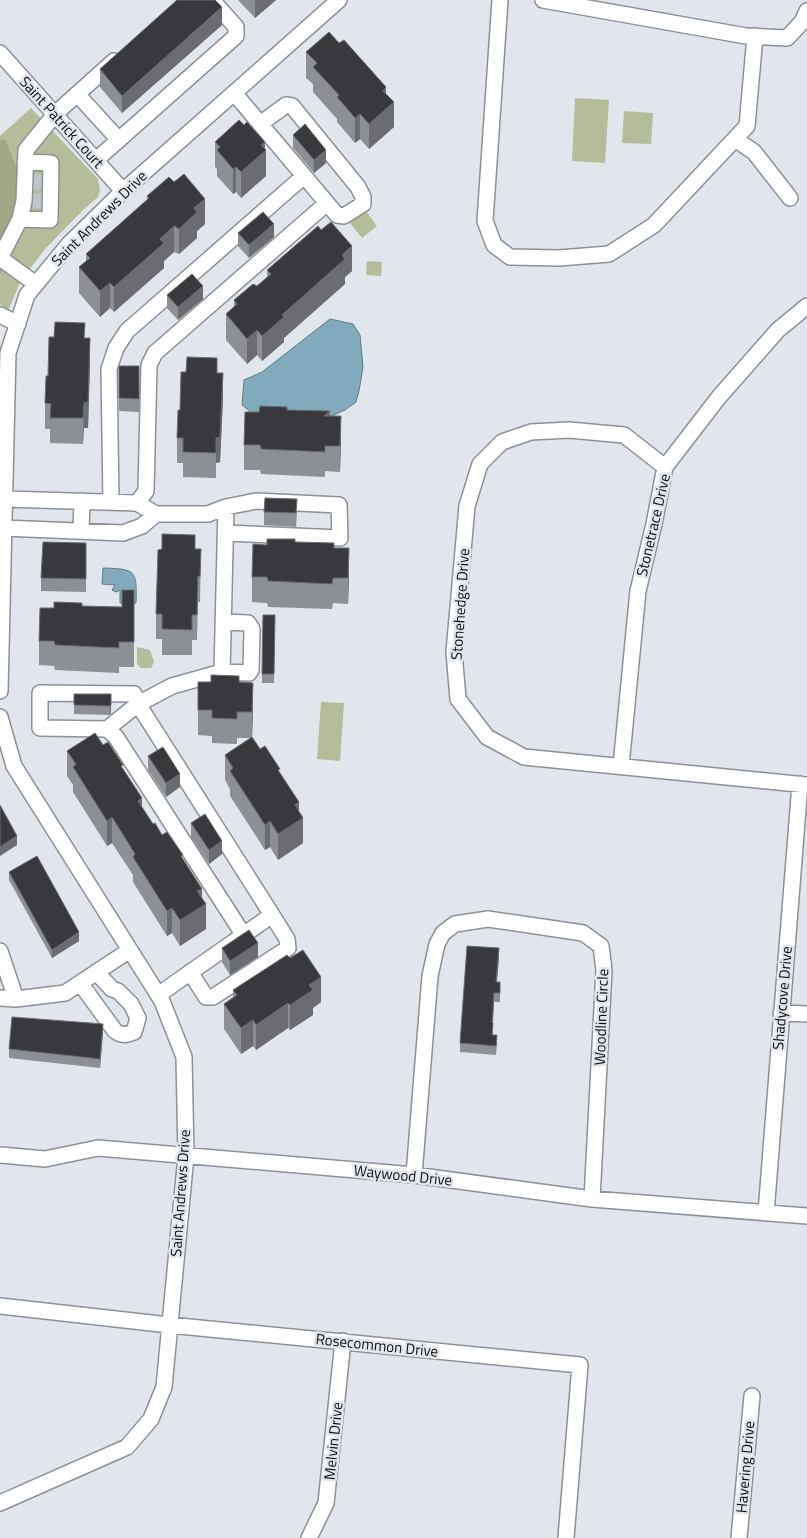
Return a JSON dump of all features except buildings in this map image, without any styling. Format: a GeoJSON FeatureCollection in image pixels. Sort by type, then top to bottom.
{"type":"FeatureCollection","features":[{"type":"Feature","properties":{"kind":"street"},"geometry":{"type":"LineString","coordinates":[[96,160],[236,36],[236,27],[212,0]]}},
{"type":"Feature","properties":{"kind":"street","name":"Saint Andrews Drive"},"geometry":{"type":"LineString","coordinates":[[0,692],[8,353],[6,341],[18,324],[27,295],[69,244],[123,192],[340,0]]}},
{"type":"Feature","properties":{"kind":"street"},"geometry":{"type":"LineString","coordinates":[[500,0],[485,220],[494,246],[510,257],[559,258],[609,254],[654,224],[747,126],[755,36]]}},
{"type":"Feature","properties":{"kind":"street"},"geometry":{"type":"LineString","coordinates":[[543,0],[576,3],[755,36],[787,38],[802,22],[807,12]]}},
{"type":"Feature","properties":{"kind":"street"},"geometry":{"type":"LineString","coordinates":[[36,284],[0,258],[20,219],[38,201],[39,182],[25,162],[26,150],[56,114],[126,50]]}},
{"type":"Feature","properties":{"kind":"street","name":"Saint Patrick Court"},"geometry":{"type":"LineString","coordinates":[[0,53],[56,114],[123,192]]}},
{"type":"Feature","properties":{"kind":"street"},"geometry":{"type":"LineString","coordinates":[[77,94],[119,140]]}},
{"type":"Feature","properties":{"kind":"street"},"geometry":{"type":"LineString","coordinates":[[235,94],[260,124],[337,215],[344,216],[362,204],[358,187],[292,106],[286,105],[260,124]]}},
{"type":"Feature","properties":{"kind":"street"},"geometry":{"type":"LineString","coordinates":[[736,139],[754,152],[790,198]]}},
{"type":"Feature","properties":{"kind":"street"},"geometry":{"type":"LineString","coordinates":[[20,219],[50,220],[38,201],[39,182],[50,163],[25,162]]}},
{"type":"Feature","properties":{"kind":"street"},"geometry":{"type":"LineString","coordinates":[[111,502],[109,370],[116,348],[128,331],[304,176]]}},
{"type":"Feature","properties":{"kind":"street"},"geometry":{"type":"LineString","coordinates":[[137,503],[146,491],[149,365],[155,353],[327,203]]}},
{"type":"Feature","properties":{"kind":"street","name":"Stonetrace Drive"},"geometry":{"type":"LineString","coordinates":[[620,766],[638,590],[665,467],[719,397],[778,330],[807,306]]}},
{"type":"Feature","properties":{"kind":"street"},"geometry":{"type":"LineString","coordinates":[[0,315],[18,324]]}},
{"type":"Feature","properties":{"kind":"street","name":"Stonehedge Drive"},"geometry":{"type":"LineString","coordinates":[[665,467],[624,435],[569,430],[531,432],[502,442],[480,464],[467,506],[454,652],[458,699],[487,737],[524,757],[803,785]]}},
{"type":"Feature","properties":{"kind":"street"},"geometry":{"type":"LineString","coordinates":[[5,499],[137,503],[156,514],[208,514],[226,507],[256,501],[339,505],[340,538],[226,534]]}},
{"type":"Feature","properties":{"kind":"street"},"geometry":{"type":"LineString","coordinates":[[81,531],[82,502]]}},
{"type":"Feature","properties":{"kind":"street"},"geometry":{"type":"LineString","coordinates":[[222,672],[226,507]]}},
{"type":"Feature","properties":{"kind":"street"},"geometry":{"type":"LineString","coordinates":[[4,528],[123,533],[142,526],[156,514]]}},
{"type":"Feature","properties":{"kind":"street"},"geometry":{"type":"LineString","coordinates":[[107,729],[138,704],[172,686],[222,672],[249,673],[251,670],[251,625],[248,623],[223,622]]}},
{"type":"Feature","properties":{"kind":"street"},"geometry":{"type":"LineString","coordinates":[[190,972],[206,997],[214,997],[288,948],[287,939],[138,704],[134,694],[40,694],[40,728],[107,729],[116,736],[243,934]]}},
{"type":"Feature","properties":{"kind":"street","name":"Saint Andrews Drive"},"geometry":{"type":"LineString","coordinates":[[0,1503],[127,1447],[151,1419],[164,1387],[186,1156],[184,1057],[158,995],[14,766],[1,722]]}},
{"type":"Feature","properties":{"kind":"street","name":"Shadycove Drive"},"geometry":{"type":"LineString","coordinates":[[766,1213],[781,1013],[803,785]]}},
{"type":"Feature","properties":{"kind":"street"},"geometry":{"type":"LineString","coordinates":[[158,995],[272,914]]}},
{"type":"Feature","properties":{"kind":"street","name":"Woodline Circle"},"geometry":{"type":"LineString","coordinates":[[414,1175],[430,976],[437,944],[443,933],[455,924],[488,919],[583,932],[601,946],[604,970],[592,1199]]}},
{"type":"Feature","properties":{"kind":"street"},"geometry":{"type":"LineString","coordinates":[[0,998],[16,1000],[66,993],[130,950]]}},
{"type":"Feature","properties":{"kind":"street"},"geometry":{"type":"LineString","coordinates":[[0,951],[16,1000]]}},
{"type":"Feature","properties":{"kind":"street"},"geometry":{"type":"LineString","coordinates":[[80,983],[115,1032],[125,1035],[134,1032],[138,1018],[131,1004],[118,991],[112,989],[96,972]]}},
{"type":"Feature","properties":{"kind":"street"},"geometry":{"type":"LineString","coordinates":[[781,1013],[807,1014]]}},
{"type":"Feature","properties":{"kind":"street","name":"Waywood Drive"},"geometry":{"type":"LineString","coordinates":[[0,1155],[45,1159],[98,1148],[414,1175],[592,1199],[807,1216]]}},
{"type":"Feature","properties":{"kind":"street","name":"Rosecommon Drive"},"geometry":{"type":"LineString","coordinates":[[0,1306],[169,1325],[580,1365],[566,1538]]}},
{"type":"Feature","properties":{"kind":"street","name":"Melvin Drive"},"geometry":{"type":"LineString","coordinates":[[310,1538],[326,1503],[343,1341]]}},
{"type":"Feature","properties":{"kind":"street","name":"Havering Drive"},"geometry":{"type":"LineString","coordinates":[[739,1538],[752,1396]]}},
{"type":"Feature","properties":{"kind":"green space"},"geometry":{"type":"Polygon","coordinates":[[[575,98],[609,100],[605,163],[572,161],[575,98]]]}},
{"type":"Feature","properties":{"kind":"green space"},"geometry":{"type":"Polygon","coordinates":[[[31,108],[98,179],[100,190],[98,197],[46,248],[21,280],[8,311],[0,304],[0,136],[31,108]]]}},
{"type":"Feature","properties":{"kind":"green space"},"geometry":{"type":"Polygon","coordinates":[[[624,111],[653,113],[651,144],[622,143],[624,111]]]}},
{"type":"Feature","properties":{"kind":"green space"},"geometry":{"type":"Polygon","coordinates":[[[5,139],[17,169],[14,244],[0,274],[0,140],[5,139]]]}},
{"type":"Feature","properties":{"kind":"green space"},"geometry":{"type":"Polygon","coordinates":[[[365,210],[377,226],[362,238],[349,222],[365,210]]]}},
{"type":"Feature","properties":{"kind":"green space"},"geometry":{"type":"Polygon","coordinates":[[[367,261],[382,262],[381,276],[366,275],[367,261]]]}},
{"type":"Feature","properties":{"kind":"green space"},"geometry":{"type":"Polygon","coordinates":[[[137,647],[150,650],[154,662],[151,668],[141,668],[137,664],[137,647]]]}},
{"type":"Feature","properties":{"kind":"green space"},"geometry":{"type":"Polygon","coordinates":[[[321,702],[344,703],[340,761],[317,759],[321,702]]]}},
{"type":"Feature","properties":{"kind":"water"},"geometry":{"type":"Polygon","coordinates":[[[330,319],[353,324],[360,335],[363,367],[356,402],[345,410],[329,417],[252,413],[242,405],[244,380],[262,372],[330,319]]]}},
{"type":"Feature","properties":{"kind":"water"},"geometry":{"type":"Polygon","coordinates":[[[103,568],[122,569],[132,574],[136,584],[136,603],[120,603],[120,590],[116,592],[112,590],[115,585],[102,584],[103,568]]]}},
{"type":"Feature","properties":{"kind":"tunnel"},"geometry":{"type":"LineString","coordinates":[[33,182],[46,182]]}},
{"type":"Feature","properties":{"kind":"tunnel"},"geometry":{"type":"LineString","coordinates":[[33,201],[45,201]]}}]}
